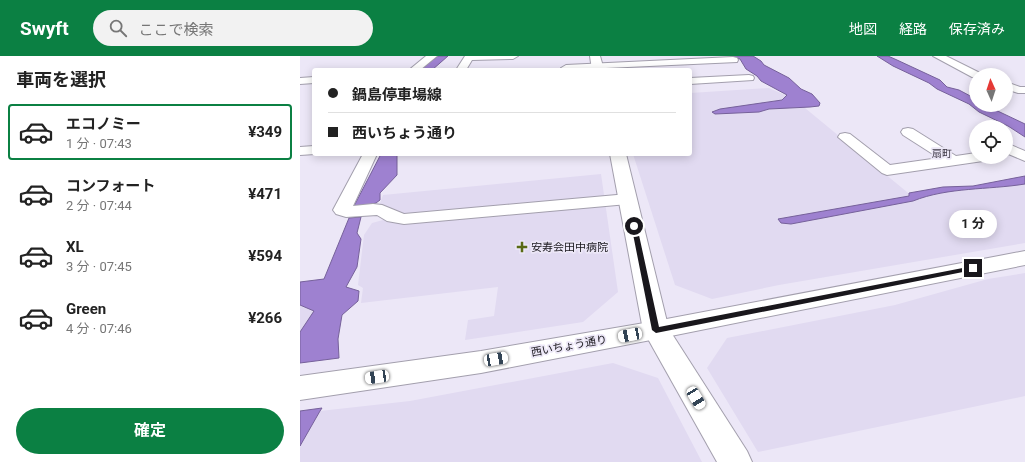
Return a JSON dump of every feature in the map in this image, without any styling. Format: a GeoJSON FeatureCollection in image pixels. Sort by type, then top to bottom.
{"type":"FeatureCollection","features":[{"type":"Feature","properties":{"kind":"main road"},"geometry":{"type":"LineString","coordinates":[[618,156],[656,330],[735,462]]}},
{"type":"Feature","properties":{"kind":"main road","name":"西いちょう通り"},"geometry":{"type":"LineString","coordinates":[[300,388],[481,362],[656,330],[1025,258]]}},
{"type":"Feature","properties":{"kind":"street"},"geometry":{"type":"LineString","coordinates":[[417,68],[432,56]]}},
{"type":"Feature","properties":{"kind":"street"},"geometry":{"type":"LineString","coordinates":[[938,56],[969,72]]}},
{"type":"Feature","properties":{"kind":"street"},"geometry":{"type":"LineString","coordinates":[[462,68],[469,58],[516,58]]}},
{"type":"Feature","properties":{"kind":"street"},"geometry":{"type":"LineString","coordinates":[[566,68],[597,64],[733,60]]}},
{"type":"Feature","properties":{"kind":"street"},"geometry":{"type":"LineString","coordinates":[[692,81],[749,78]]}},
{"type":"Feature","properties":{"kind":"street"},"geometry":{"type":"LineString","coordinates":[[300,81],[312,80]]}},
{"type":"Feature","properties":{"kind":"street"},"geometry":{"type":"LineString","coordinates":[[1013,87],[1023,91]]}},
{"type":"Feature","properties":{"kind":"street"},"geometry":{"type":"LineString","coordinates":[[908,132],[953,161]]}},
{"type":"Feature","properties":{"kind":"street"},"geometry":{"type":"LineString","coordinates":[[845,137],[887,170],[969,159]]}},
{"type":"Feature","properties":{"kind":"street"},"geometry":{"type":"LineString","coordinates":[[300,151],[312,150]]}},
{"type":"Feature","properties":{"kind":"street"},"geometry":{"type":"LineString","coordinates":[[369,156],[342,210],[346,212],[382,210],[393,217],[404,219],[628,199]]}},
{"type":"Feature","properties":{"kind":"shaded area"},"geometry":{"type":"Polygon","coordinates":[[[438,56],[448,56],[434,68],[423,68],[438,56]]]}},
{"type":"Feature","properties":{"kind":"shaded area"},"geometry":{"type":"Polygon","coordinates":[[[732,56],[753,56],[764,65],[789,78],[801,89],[812,94],[820,103],[819,106],[769,109],[759,112],[715,114],[712,112],[720,109],[782,100],[787,95],[761,81],[757,76],[746,69],[740,59],[732,56]]]}},
{"type":"Feature","properties":{"kind":"shaded area"},"geometry":{"type":"Polygon","coordinates":[[[877,56],[888,56],[940,80],[947,87],[959,90],[969,95],[969,104],[937,89],[929,83],[893,66],[877,56]]]}},
{"type":"Feature","properties":{"kind":"shaded area"},"geometry":{"type":"Polygon","coordinates":[[[769,88],[785,95],[805,108],[913,197],[1025,180],[1025,243],[779,285],[712,299],[675,285],[634,156],[692,156],[692,93],[769,88]]]}},
{"type":"Feature","properties":{"kind":"shaded area"},"geometry":{"type":"Polygon","coordinates":[[[979,112],[1000,112],[1025,124],[1025,137],[1013,129],[1013,120],[996,120],[979,112]]]}},
{"type":"Feature","properties":{"kind":"shaded area"},"geometry":{"type":"Polygon","coordinates":[[[380,156],[397,156],[397,175],[380,193],[380,200],[376,203],[356,208],[354,206],[380,156]]]}},
{"type":"Feature","properties":{"kind":"shaded area"},"geometry":{"type":"Polygon","coordinates":[[[601,174],[618,292],[583,322],[465,340],[468,320],[494,316],[498,287],[361,303],[363,288],[358,285],[364,235],[372,223],[398,216],[379,206],[383,195],[601,174]]]}},
{"type":"Feature","properties":{"kind":"shaded area"},"geometry":{"type":"Polygon","coordinates":[[[1025,176],[1025,184],[940,193],[913,201],[791,224],[781,223],[778,219],[909,196],[909,193],[943,187],[973,186],[1025,176]]]}},
{"type":"Feature","properties":{"kind":"shaded area"},"geometry":{"type":"Polygon","coordinates":[[[361,217],[357,233],[361,239],[357,267],[346,287],[359,291],[358,301],[342,315],[338,339],[339,358],[300,363],[300,332],[314,311],[300,305],[300,282],[324,279],[349,218],[361,217]]]}},
{"type":"Feature","properties":{"kind":"shaded area"},"geometry":{"type":"Polygon","coordinates":[[[1025,273],[1025,396],[758,452],[707,368],[727,338],[895,305],[988,279],[1025,273]]]}},
{"type":"Feature","properties":{"kind":"shaded area"},"geometry":{"type":"Polygon","coordinates":[[[300,302],[327,302],[300,337],[300,302]]]}},
{"type":"Feature","properties":{"kind":"shaded area"},"geometry":{"type":"Polygon","coordinates":[[[613,363],[658,378],[702,462],[300,462],[300,446],[320,411],[410,401],[613,363]]]}},
{"type":"Feature","properties":{"kind":"shaded area"},"geometry":{"type":"Polygon","coordinates":[[[322,408],[320,411],[300,446],[300,411],[322,408]]]}},
{"type":"Feature","properties":{"kind":"place","name":"安寿会田中病院"},"geometry":{"type":"Point","coordinates":[522,247]}},
{"type":"Feature","properties":{"kind":"district","name":"扇町"},"geometry":{"type":"Point","coordinates":[942,153]}},
{"type":"Feature","properties":{"kind":"route"},"geometry":{"type":"LineString","coordinates":[[634,226],[656,330],[973,268]]}}]}
